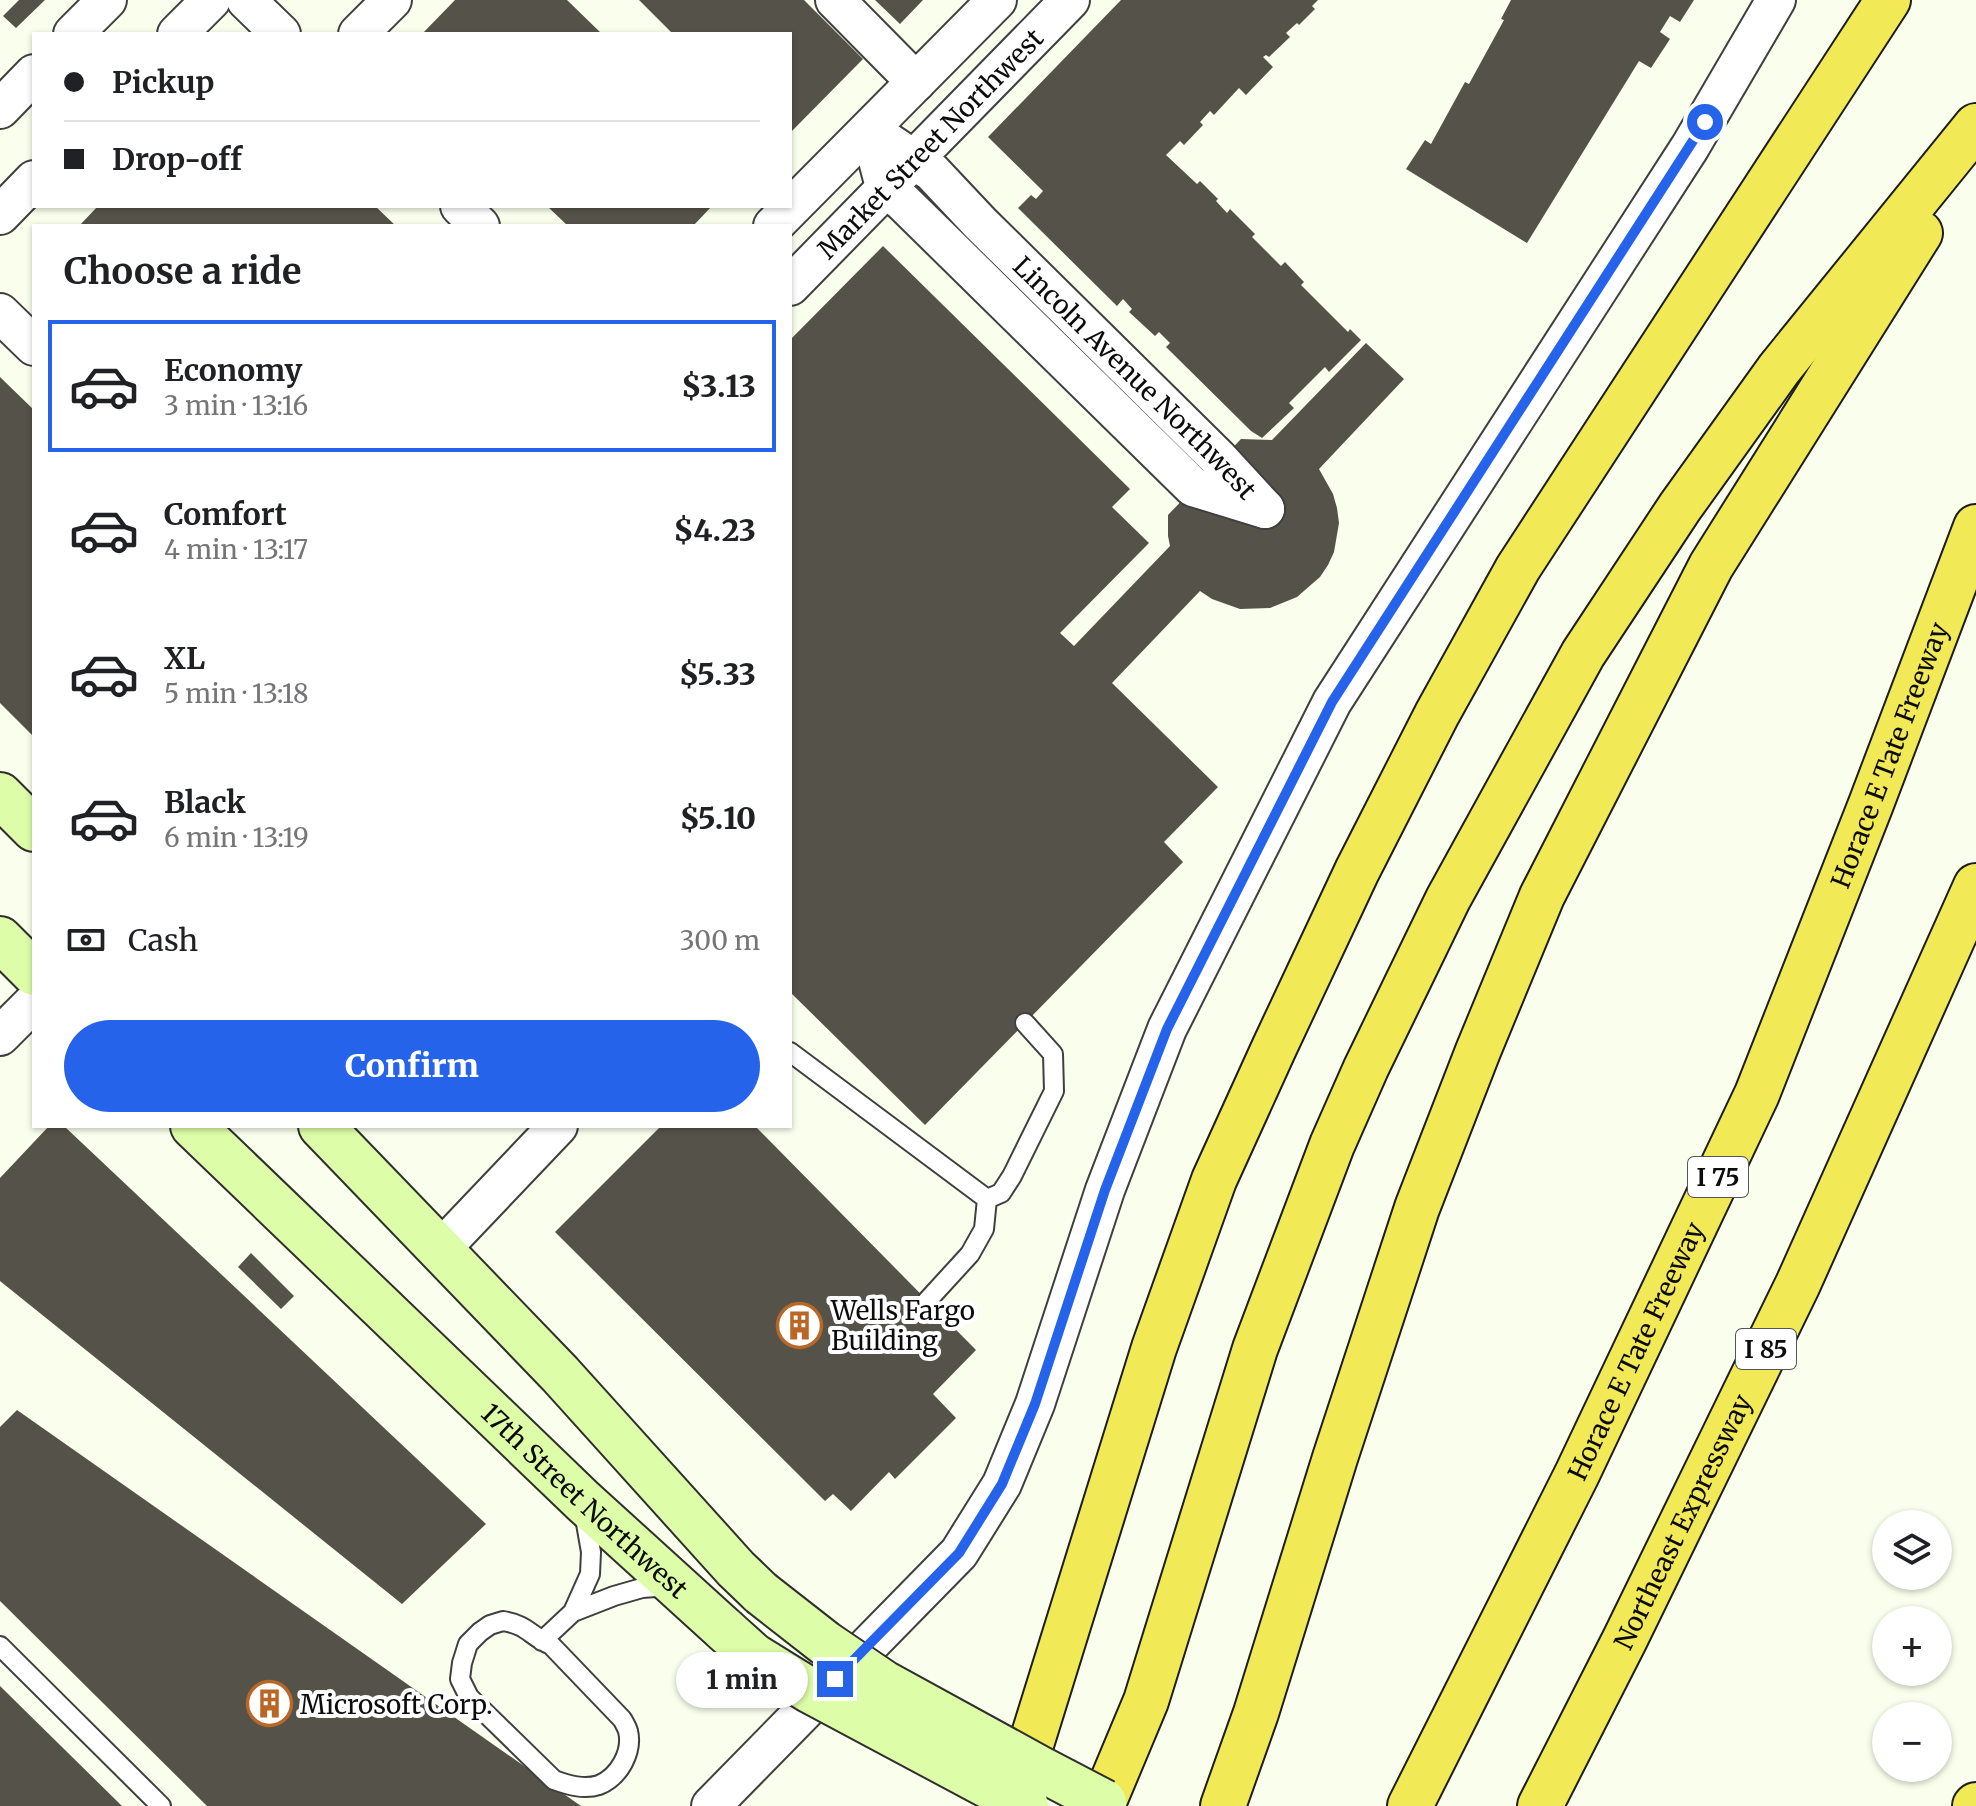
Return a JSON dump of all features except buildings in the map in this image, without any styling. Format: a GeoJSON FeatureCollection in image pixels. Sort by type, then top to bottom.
{"type":"FeatureCollection","features":[{"type":"Feature","properties":{"kind":"highway"},"geometry":{"type":"LineString","coordinates":[[1012,1806],[1154,1348],[1214,1180],[1357,871],[1437,714],[1518,568],[1888,0]]}},
{"type":"Feature","properties":{"kind":"highway"},"geometry":{"type":"LineString","coordinates":[[1106,1805],[1146,1701],[1255,1349],[1332,1145],[1448,899],[1583,654],[1680,507],[1779,369],[1976,126]]}},
{"type":"Feature","properties":{"kind":"highway"},"geometry":{"type":"LineString","coordinates":[[1223,1806],[1256,1713],[1417,1208],[1542,896],[1711,566],[1976,143]]}},
{"type":"Feature","properties":{"kind":"highway","name":"Horace E Tate Freeway"},"geometry":{"type":"LineString","coordinates":[[1410,1806],[1577,1474],[1757,1094],[1866,819],[1976,527]]}},
{"type":"Feature","properties":{"kind":"highway","name":"Northeast Expressway"},"geometry":{"type":"LineString","coordinates":[[1540,1806],[1798,1284],[1976,886]]}},
{"type":"Feature","properties":{"kind":"main road"},"geometry":{"type":"LineString","coordinates":[[0,795],[32,827]]}},
{"type":"Feature","properties":{"kind":"main road"},"geometry":{"type":"LineString","coordinates":[[0,939],[32,971]]}},
{"type":"Feature","properties":{"kind":"main road","name":"17th Street Northwest"},"geometry":{"type":"LineString","coordinates":[[195,1128],[583,1501],[754,1656],[809,1690],[1026,1806]]}},
{"type":"Feature","properties":{"kind":"main road"},"geometry":{"type":"LineString","coordinates":[[323,1128],[560,1374],[761,1593],[825,1643],[884,1683],[1106,1805]]}},
{"type":"Feature","properties":{"kind":"street"},"geometry":{"type":"LineString","coordinates":[[75,32],[107,0]]}},
{"type":"Feature","properties":{"kind":"street"},"geometry":{"type":"LineString","coordinates":[[179,32],[211,0]]}},
{"type":"Feature","properties":{"kind":"street"},"geometry":{"type":"LineString","coordinates":[[246,0],[279,32]]}},
{"type":"Feature","properties":{"kind":"street"},"geometry":{"type":"LineString","coordinates":[[360,32],[392,0]]}},
{"type":"Feature","properties":{"kind":"street"},"geometry":{"type":"LineString","coordinates":[[835,0],[916,82]]}},
{"type":"Feature","properties":{"kind":"street","name":"Market Street Northwest"},"geometry":{"type":"LineString","coordinates":[[792,207],[997,0]]}},
{"type":"Feature","properties":{"kind":"street","name":"Market Street Northwest"},"geometry":{"type":"LineString","coordinates":[[792,284],[1070,0]]}},
{"type":"Feature","properties":{"kind":"street"},"geometry":{"type":"LineString","coordinates":[[711,1806],[959,1553],[1002,1484],[1035,1404],[1105,1190],[1167,1029],[1332,702],[1690,147],[1776,0]]}},
{"type":"Feature","properties":{"kind":"street"},"geometry":{"type":"LineString","coordinates":[[0,109],[32,76]]}},
{"type":"Feature","properties":{"kind":"street"},"geometry":{"type":"LineString","coordinates":[[870,130],[885,187]]}},
{"type":"Feature","properties":{"kind":"street","name":"Lincoln Avenue Northwest"},"geometry":{"type":"LineString","coordinates":[[870,130],[932,172],[1218,458],[1265,509],[1193,487],[885,187]]}},
{"type":"Feature","properties":{"kind":"street"},"geometry":{"type":"LineString","coordinates":[[0,215],[32,182]]}},
{"type":"Feature","properties":{"kind":"street"},"geometry":{"type":"LineString","coordinates":[[462,208],[478,224]]}},
{"type":"Feature","properties":{"kind":"street","name":"Market Street Northwest"},"geometry":{"type":"LineString","coordinates":[[775,224],[791,208]]}},
{"type":"Feature","properties":{"kind":"street"},"geometry":{"type":"LineString","coordinates":[[0,313],[32,344]]}},
{"type":"Feature","properties":{"kind":"street"},"geometry":{"type":"LineString","coordinates":[[0,1036],[32,1004]]}},
{"type":"Feature","properties":{"kind":"street"},"geometry":{"type":"LineString","coordinates":[[440,1250],[556,1128]]}},
{"type":"Feature","properties":{"kind":"lane"},"geometry":{"type":"LineString","coordinates":[[987,1199],[1001,1193],[1012,1176],[1054,1091],[1053,1054],[1025,1023]]}},
{"type":"Feature","properties":{"kind":"lane"},"geometry":{"type":"LineString","coordinates":[[792,1053],[987,1199]]}},
{"type":"Feature","properties":{"kind":"lane"},"geometry":{"type":"LineString","coordinates":[[927,1301],[970,1254],[984,1229],[987,1199]]}},
{"type":"Feature","properties":{"kind":"lane"},"geometry":{"type":"LineString","coordinates":[[573,1612],[590,1574],[591,1552],[583,1501]]}},
{"type":"Feature","properties":{"kind":"lane"},"geometry":{"type":"LineString","coordinates":[[542,1641],[573,1612],[642,1588],[677,1586]]}},
{"type":"Feature","properties":{"kind":"lane"},"geometry":{"type":"LineString","coordinates":[[503,1621],[520,1624],[542,1641],[551,1645],[622,1719],[628,1731],[628,1750],[622,1767],[598,1785],[569,1786],[554,1780],[469,1697],[460,1679],[468,1644],[490,1625],[503,1621]]}},
{"type":"Feature","properties":{"kind":"lane"},"geometry":{"type":"LineString","coordinates":[[0,1646],[161,1806]]}},
{"type":"Feature","properties":{"kind":"place","name":"Wells Fargo Building"},"geometry":{"type":"Point","coordinates":[800,1325]}},
{"type":"Feature","properties":{"kind":"place","name":"Microsoft Corp."},"geometry":{"type":"Point","coordinates":[269,1704]}},
{"type":"Feature","properties":{"kind":"route"},"geometry":{"type":"LineString","coordinates":[[835,1679],[959,1553],[1002,1484],[1035,1404],[1105,1190],[1167,1029],[1332,702],[1705,122]]}}]}
